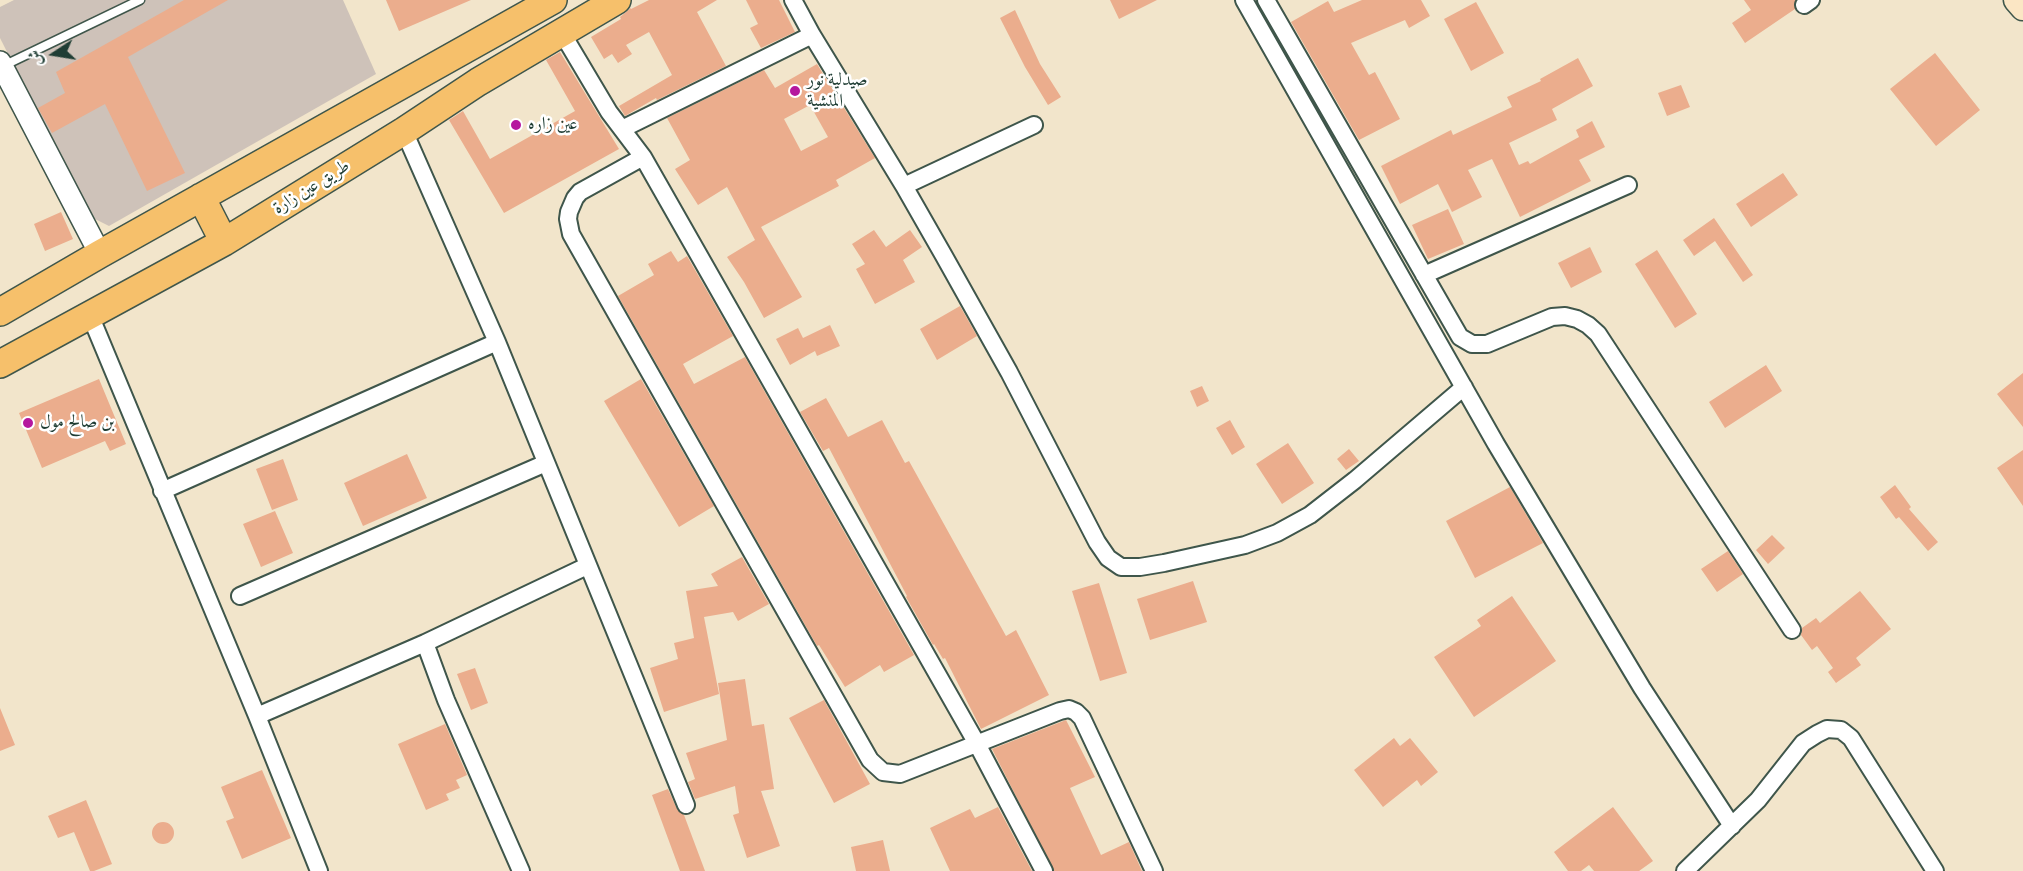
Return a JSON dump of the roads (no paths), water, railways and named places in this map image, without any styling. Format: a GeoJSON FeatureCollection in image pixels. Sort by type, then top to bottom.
{"type":"FeatureCollection","features":[{"type":"Feature","properties":{"kind":"main road"},"geometry":{"type":"LineString","coordinates":[[0,312],[553,0]]}},
{"type":"Feature","properties":{"kind":"main road","name":"طريق عين زارة"},"geometry":{"type":"LineString","coordinates":[[2,358],[90,315],[224,242],[404,131],[478,82],[617,0]]}},
{"type":"Feature","properties":{"kind":"main road"},"geometry":{"type":"LineString","coordinates":[[2016,0],[2023,8]]}},
{"type":"Feature","properties":{"kind":"main road"},"geometry":{"type":"LineString","coordinates":[[201,197],[224,242]]}},
{"type":"Feature","properties":{"kind":"street"},"geometry":{"type":"LineString","coordinates":[[793,0],[904,186],[1009,372],[1097,542],[1108,558],[1121,567],[1140,567],[1173,561],[1245,545],[1277,533],[1311,515],[1464,387]]}},
{"type":"Feature","properties":{"kind":"street"},"geometry":{"type":"LineString","coordinates":[[1244,0],[1496,444],[1642,688],[1732,826]]}},
{"type":"Feature","properties":{"kind":"street"},"geometry":{"type":"LineString","coordinates":[[1266,0],[1460,337],[1472,344],[1487,344],[1552,317],[1565,316],[1588,325],[1598,334],[1792,630]]}},
{"type":"Feature","properties":{"kind":"street"},"geometry":{"type":"LineString","coordinates":[[562,33],[609,112],[643,156],[976,742],[1044,871]]}},
{"type":"Feature","properties":{"kind":"street"},"geometry":{"type":"LineString","coordinates":[[622,129],[812,35]]}},
{"type":"Feature","properties":{"kind":"street"},"geometry":{"type":"LineString","coordinates":[[1,64],[100,254]]}},
{"type":"Feature","properties":{"kind":"street"},"geometry":{"type":"LineString","coordinates":[[904,186],[1034,125]]}},
{"type":"Feature","properties":{"kind":"street"},"geometry":{"type":"LineString","coordinates":[[404,131],[497,342],[686,805]]}},
{"type":"Feature","properties":{"kind":"street"},"geometry":{"type":"LineString","coordinates":[[643,156],[580,192],[571,204],[569,227],[734,523],[870,760],[878,769],[888,774],[900,774],[976,742],[1069,709],[1083,718],[1154,871]]}},
{"type":"Feature","properties":{"kind":"street"},"geometry":{"type":"LineString","coordinates":[[1424,275],[1628,185]]}},
{"type":"Feature","properties":{"kind":"street"},"geometry":{"type":"LineString","coordinates":[[90,315],[319,871]]}},
{"type":"Feature","properties":{"kind":"street"},"geometry":{"type":"LineString","coordinates":[[162,491],[497,342]]}},
{"type":"Feature","properties":{"kind":"street"},"geometry":{"type":"LineString","coordinates":[[240,596],[546,463]]}},
{"type":"Feature","properties":{"kind":"street"},"geometry":{"type":"LineString","coordinates":[[257,716],[425,643],[587,566]]}},
{"type":"Feature","properties":{"kind":"street"},"geometry":{"type":"LineString","coordinates":[[425,643],[446,700],[521,871]]}},
{"type":"Feature","properties":{"kind":"street"},"geometry":{"type":"LineString","coordinates":[[1685,871],[1758,800],[1803,742],[1827,729],[1841,730],[1851,738],[1935,871]]}},
{"type":"Feature","properties":{"kind":"lane"},"geometry":{"type":"LineString","coordinates":[[1,64],[140,0]]}},
{"type":"Feature","properties":{"kind":"place","name":"صيدلية نور المنشية"},"geometry":{"type":"Point","coordinates":[795,91]}},
{"type":"Feature","properties":{"kind":"place","name":"عين زاره"},"geometry":{"type":"Point","coordinates":[516,125]}},
{"type":"Feature","properties":{"kind":"place","name":"بن صالح مول"},"geometry":{"type":"Point","coordinates":[28,423]}}]}
